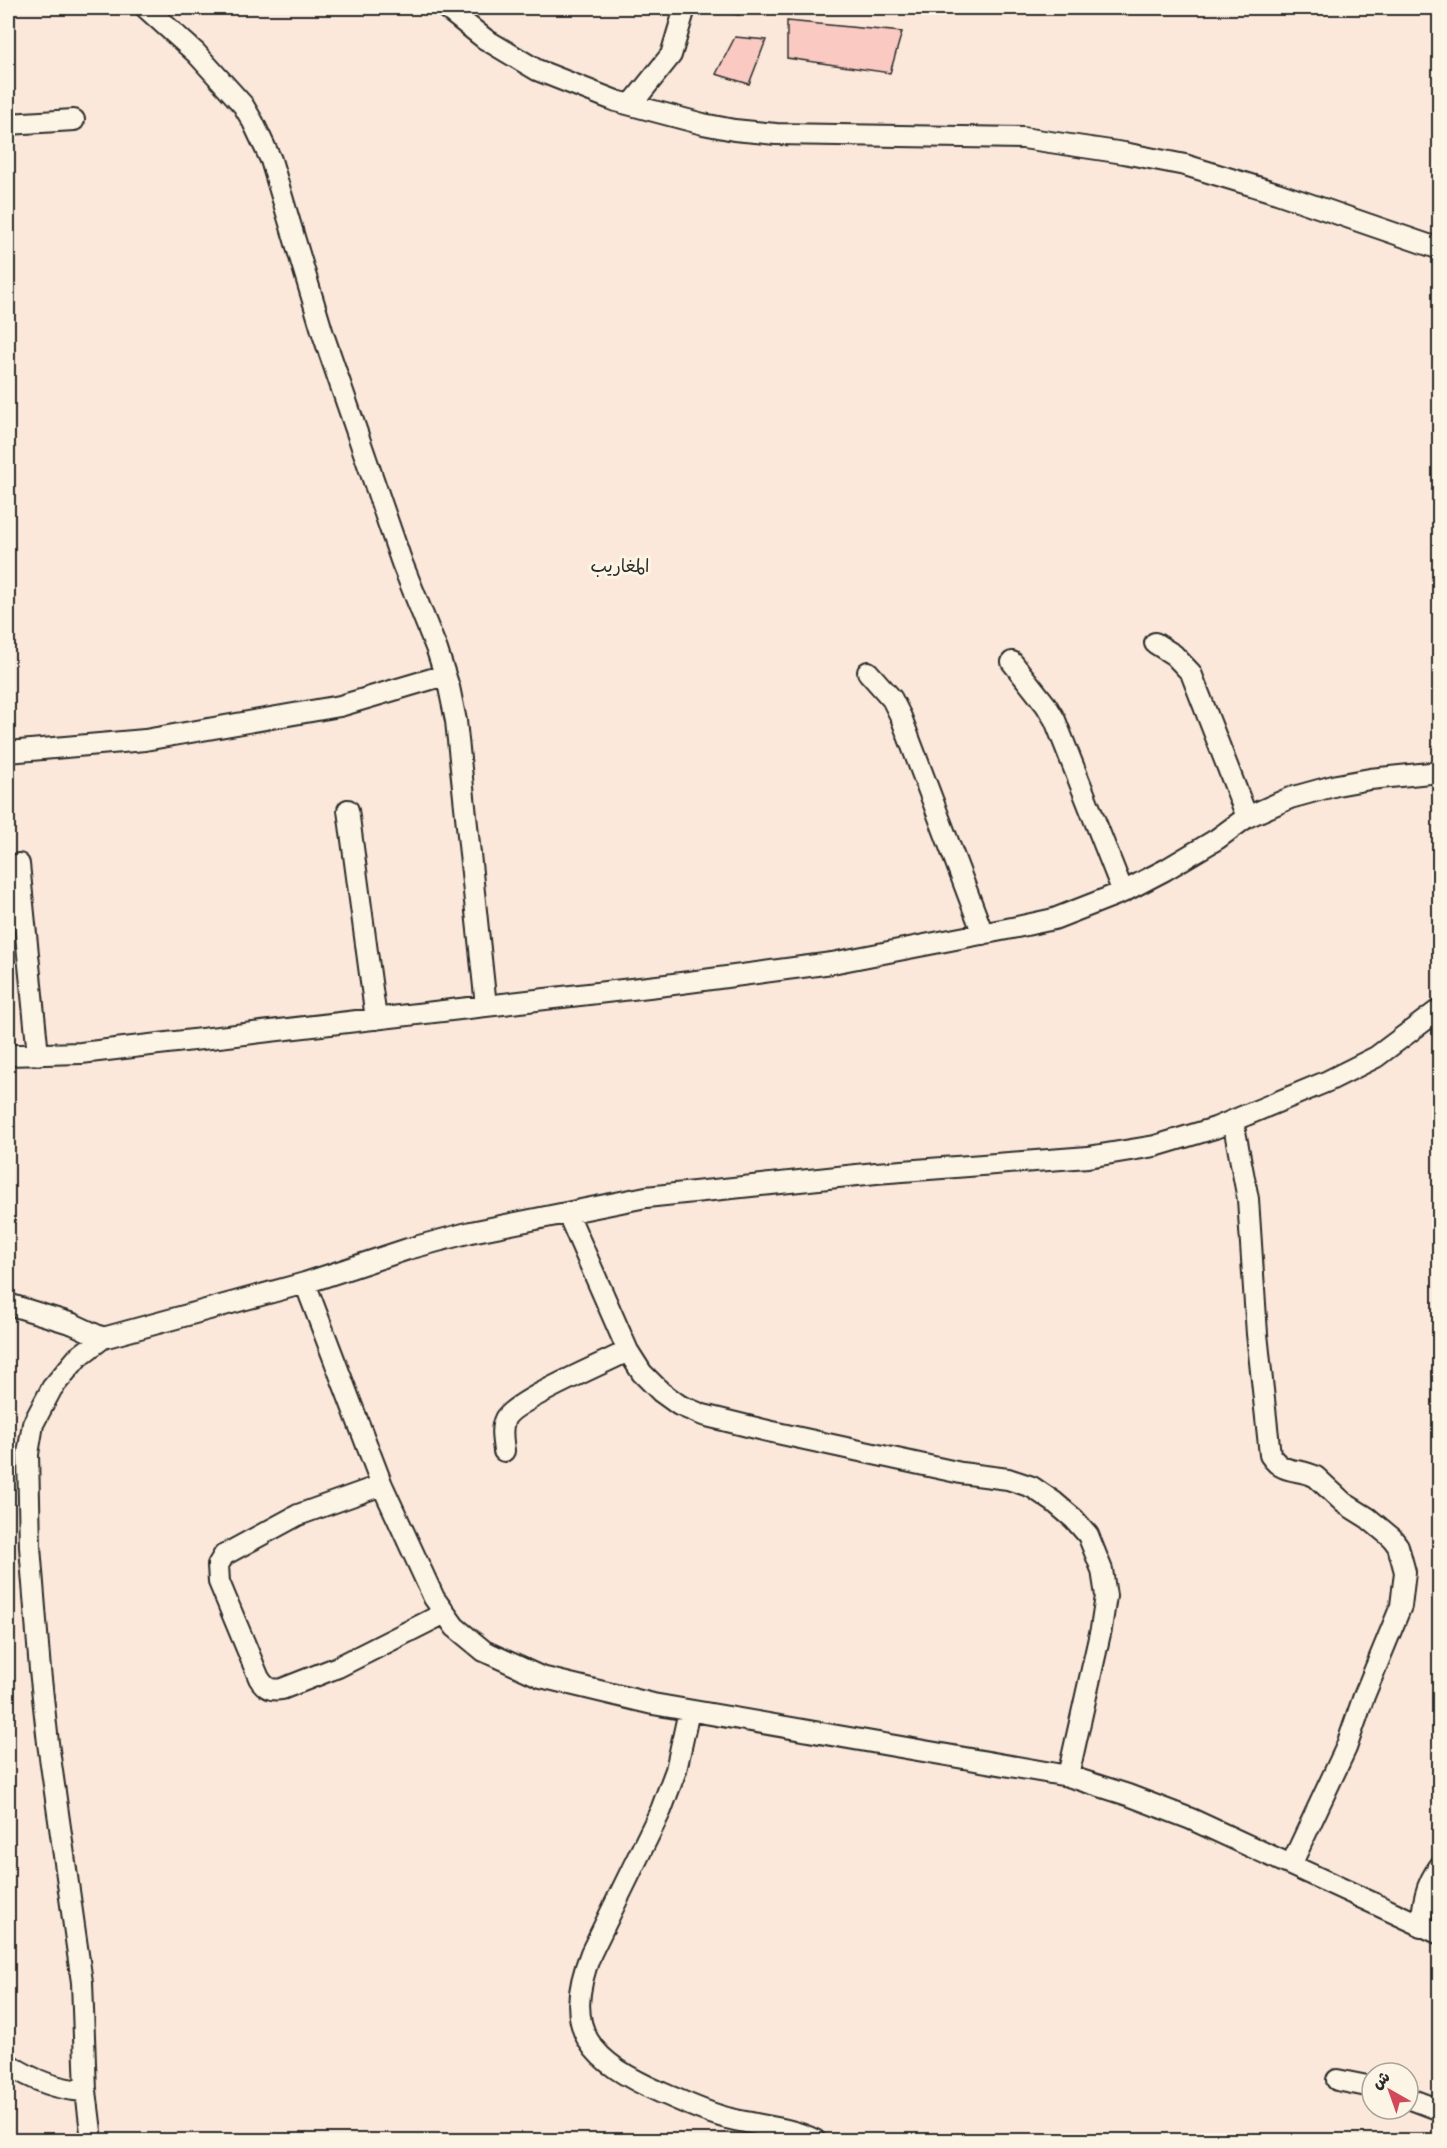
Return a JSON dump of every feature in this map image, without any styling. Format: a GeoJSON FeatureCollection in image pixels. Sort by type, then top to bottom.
{"type":"FeatureCollection","features":[{"type":"Feature","properties":{"kind":"street"},"geometry":{"type":"LineString","coordinates":[[146,8],[196,53],[243,105],[262,140],[276,177],[327,345],[402,563],[445,675],[456,722],[486,1006]]}},
{"type":"Feature","properties":{"kind":"street"},"geometry":{"type":"LineString","coordinates":[[446,8],[485,39],[537,70],[616,101],[703,124],[776,134],[1023,138],[1124,153],[1185,165],[1277,193],[1440,249]]}},
{"type":"Feature","properties":{"kind":"street"},"geometry":{"type":"LineString","coordinates":[[632,105],[671,55],[685,8]]}},
{"type":"Feature","properties":{"kind":"street"},"geometry":{"type":"LineString","coordinates":[[8,124],[75,120]]}},
{"type":"Feature","properties":{"kind":"street"},"geometry":{"type":"LineString","coordinates":[[1155,643],[1174,655],[1191,673],[1247,817]]}},
{"type":"Feature","properties":{"kind":"street"},"geometry":{"type":"LineString","coordinates":[[1012,662],[1055,720],[1123,892]]}},
{"type":"Feature","properties":{"kind":"street"},"geometry":{"type":"LineString","coordinates":[[868,672],[892,699],[901,717],[983,934]]}},
{"type":"Feature","properties":{"kind":"street"},"geometry":{"type":"LineString","coordinates":[[8,752],[145,740],[340,706],[445,675]]}},
{"type":"Feature","properties":{"kind":"street"},"geometry":{"type":"LineString","coordinates":[[8,1055],[81,1053],[486,1006],[832,963],[983,934],[1054,919],[1123,892],[1217,839],[1247,817],[1290,798],[1370,779],[1440,772]]}},
{"type":"Feature","properties":{"kind":"street"},"geometry":{"type":"LineString","coordinates":[[348,810],[376,1019]]}},
{"type":"Feature","properties":{"kind":"street"},"geometry":{"type":"LineString","coordinates":[[19,864],[38,1054]]}},
{"type":"Feature","properties":{"kind":"street"},"geometry":{"type":"LineString","coordinates":[[92,2140],[86,2091],[82,1982],[48,1743],[40,1670],[30,1547],[28,1454],[33,1424],[52,1388],[78,1357],[103,1338],[305,1283],[408,1249],[471,1232],[658,1196],[876,1173],[980,1167],[1108,1154],[1175,1141],[1233,1121],[1328,1081],[1376,1057],[1440,1009]]}},
{"type":"Feature","properties":{"kind":"street"},"geometry":{"type":"LineString","coordinates":[[1233,1121],[1248,1199],[1257,1334],[1270,1455],[1284,1469],[1316,1477],[1344,1503],[1384,1530],[1398,1546],[1405,1572],[1401,1606],[1364,1696],[1346,1748],[1291,1865]]}},
{"type":"Feature","properties":{"kind":"street"},"geometry":{"type":"LineString","coordinates":[[568,1214],[628,1351],[642,1373],[678,1405],[703,1415],[961,1473],[1008,1479],[1032,1488],[1054,1502],[1074,1519],[1088,1535],[1092,1544],[1102,1570],[1106,1596],[1101,1629],[1068,1776]]}},
{"type":"Feature","properties":{"kind":"street"},"geometry":{"type":"LineString","coordinates":[[305,1283],[382,1485],[434,1598],[443,1614],[455,1627],[484,1651],[541,1677],[652,1704],[1068,1776],[1128,1795],[1191,1819],[1440,1934]]}},
{"type":"Feature","properties":{"kind":"street"},"geometry":{"type":"LineString","coordinates":[[8,1304],[73,1324],[103,1338]]}},
{"type":"Feature","properties":{"kind":"street"},"geometry":{"type":"LineString","coordinates":[[504,1451],[502,1428],[509,1413],[526,1401],[628,1351]]}},
{"type":"Feature","properties":{"kind":"street"},"geometry":{"type":"LineString","coordinates":[[382,1485],[298,1515],[224,1555],[219,1562],[219,1582],[259,1678],[269,1689],[282,1689],[338,1667],[443,1614]]}},
{"type":"Feature","properties":{"kind":"street"},"geometry":{"type":"LineString","coordinates":[[689,1711],[676,1770],[661,1810],[582,1974],[581,2025],[586,2039],[596,2053],[607,2064],[635,2081],[729,2119],[782,2128],[815,2140]]}},
{"type":"Feature","properties":{"kind":"street"},"geometry":{"type":"LineString","coordinates":[[1421,1927],[1423,1901],[1429,1883],[1440,1866]]}},
{"type":"Feature","properties":{"kind":"street"},"geometry":{"type":"LineString","coordinates":[[8,2064],[21,2073],[55,2086],[86,2091]]}},
{"type":"Feature","properties":{"kind":"street"},"geometry":{"type":"LineString","coordinates":[[1337,2080],[1360,2084]]}},
{"type":"Feature","properties":{"kind":"street"},"geometry":{"type":"LineString","coordinates":[[1420,2102],[1440,2110]]}},
{"type":"Feature","properties":{"kind":"building"},"geometry":{"type":"Polygon","coordinates":[[[696,8],[740,8],[739,15],[696,8]]]}},
{"type":"Feature","properties":{"kind":"building"},"geometry":{"type":"Polygon","coordinates":[[[787,21],[902,32],[890,73],[787,58],[787,21]]]}},
{"type":"Feature","properties":{"kind":"building"},"geometry":{"type":"Polygon","coordinates":[[[735,37],[766,40],[749,84],[716,74],[735,37]]]}},
{"type":"Feature","properties":{"kind":"district","name":"المغاريب"},"geometry":{"type":"Point","coordinates":[620,565]}}]}
